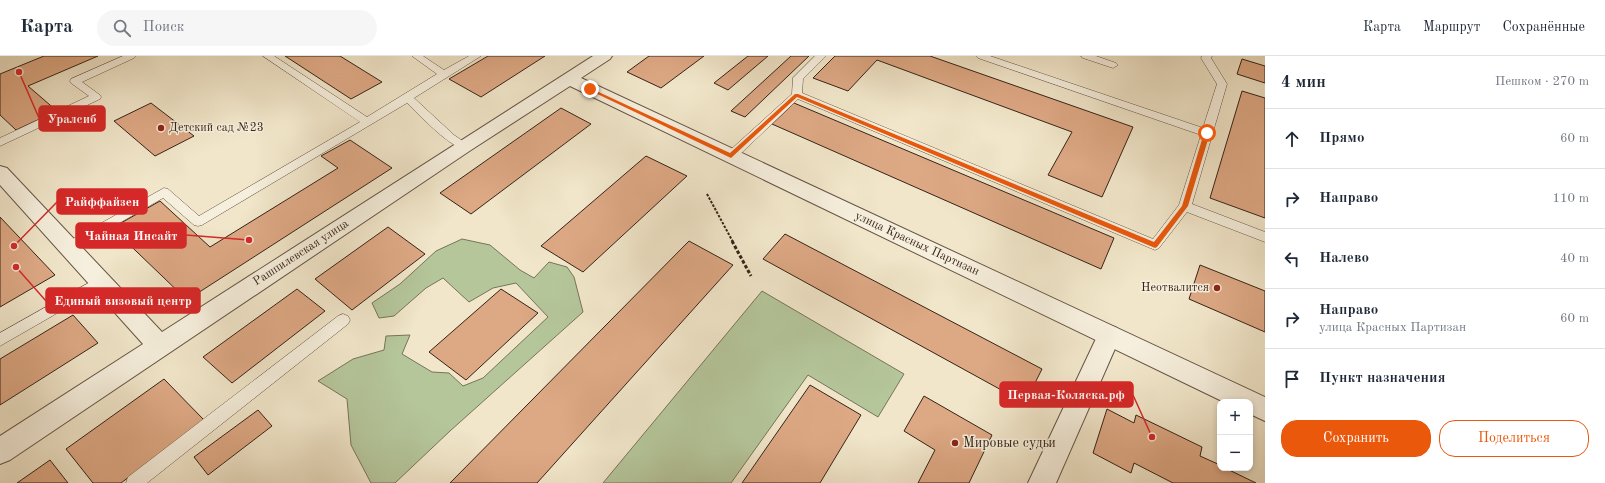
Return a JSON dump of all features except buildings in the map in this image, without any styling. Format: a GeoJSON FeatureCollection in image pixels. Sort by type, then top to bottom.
{"type":"FeatureCollection","features":[{"type":"Feature","properties":{"kind":"street","name":"Рашпилевская улица"},"geometry":{"type":"LineString","coordinates":[[0,451],[464,146],[604,56]]}},
{"type":"Feature","properties":{"kind":"street","name":"улица Красных Партизан"},"geometry":{"type":"LineString","coordinates":[[569,79],[1265,409]]}},
{"type":"Feature","properties":{"kind":"street"},"geometry":{"type":"LineString","coordinates":[[0,173],[160,346]]}},
{"type":"Feature","properties":{"kind":"street"},"geometry":{"type":"LineString","coordinates":[[1042,483],[1108,335]]}},
{"type":"Feature","properties":{"kind":"lane"},"geometry":{"type":"LineString","coordinates":[[0,142],[96,98],[75,81],[131,56]]}},
{"type":"Feature","properties":{"kind":"lane"},"geometry":{"type":"LineString","coordinates":[[268,56],[367,122]]}},
{"type":"Feature","properties":{"kind":"lane"},"geometry":{"type":"LineString","coordinates":[[417,56],[444,74]]}},
{"type":"Feature","properties":{"kind":"lane"},"geometry":{"type":"LineString","coordinates":[[68,247],[164,192],[198,222],[476,56]]}},
{"type":"Feature","properties":{"kind":"lane"},"geometry":{"type":"LineString","coordinates":[[731,156],[796,95],[798,78],[821,56]]}},
{"type":"Feature","properties":{"kind":"lane"},"geometry":{"type":"LineString","coordinates":[[981,56],[1207,133]]}},
{"type":"Feature","properties":{"kind":"lane"},"geometry":{"type":"LineString","coordinates":[[1086,56],[1113,65]]}},
{"type":"Feature","properties":{"kind":"lane"},"geometry":{"type":"LineString","coordinates":[[796,95],[1155,245],[1185,206],[1222,84],[1206,58],[1207,56]]}},
{"type":"Feature","properties":{"kind":"lane"},"geometry":{"type":"LineString","coordinates":[[408,98],[450,137],[464,146]]}},
{"type":"Feature","properties":{"kind":"lane"},"geometry":{"type":"LineString","coordinates":[[1185,206],[1265,237]]}},
{"type":"Feature","properties":{"kind":"lane"},"geometry":{"type":"LineString","coordinates":[[0,340],[101,281]]}},
{"type":"Feature","properties":{"kind":"lane"},"geometry":{"type":"LineString","coordinates":[[134,483],[343,320]]}},
{"type":"Feature","properties":{"kind":"path"},"geometry":{"type":"LineString","coordinates":[[707,194],[751,276]]}},
{"type":"Feature","properties":{"kind":"green space"},"geometry":{"type":"Polygon","coordinates":[[[462,239],[490,245],[520,270],[534,278],[549,262],[567,267],[574,277],[583,312],[450,431],[395,483],[371,483],[351,445],[347,399],[318,381],[353,359],[384,350],[386,336],[410,335],[402,354],[432,372],[449,373],[463,386],[483,378],[548,317],[516,283],[493,288],[469,302],[443,278],[426,288],[394,316],[379,318],[372,303],[400,284],[436,251],[462,239]]]}},
{"type":"Feature","properties":{"kind":"green space"},"geometry":{"type":"Polygon","coordinates":[[[762,291],[904,374],[878,417],[808,375],[731,483],[603,483],[762,291]]]}},
{"type":"Feature","properties":{"kind":"place","name":"Уралсиб"},"geometry":{"type":"Point","coordinates":[19,72]}},
{"type":"Feature","properties":{"kind":"place","name":"Детский сад №23"},"geometry":{"type":"Point","coordinates":[161,128]}},
{"type":"Feature","properties":{"kind":"place","name":"Чайная Инсайт"},"geometry":{"type":"Point","coordinates":[249,240]}},
{"type":"Feature","properties":{"kind":"place","name":"Райффайзен"},"geometry":{"type":"Point","coordinates":[14,246]}},
{"type":"Feature","properties":{"kind":"place","name":"Единый визовый центр"},"geometry":{"type":"Point","coordinates":[16,267]}},
{"type":"Feature","properties":{"kind":"place","name":"Неотвалится"},"geometry":{"type":"Point","coordinates":[1217,288]}},
{"type":"Feature","properties":{"kind":"place","name":"Первая-Коляска.рф"},"geometry":{"type":"Point","coordinates":[1152,437]}},
{"type":"Feature","properties":{"kind":"place","name":"Мировые судьи"},"geometry":{"type":"Point","coordinates":[955,443]}},
{"type":"Feature","properties":{"kind":"route"},"geometry":{"type":"LineString","coordinates":[[590,89],[731,156],[796,95],[1155,245],[1185,206],[1207,133]]}}]}
